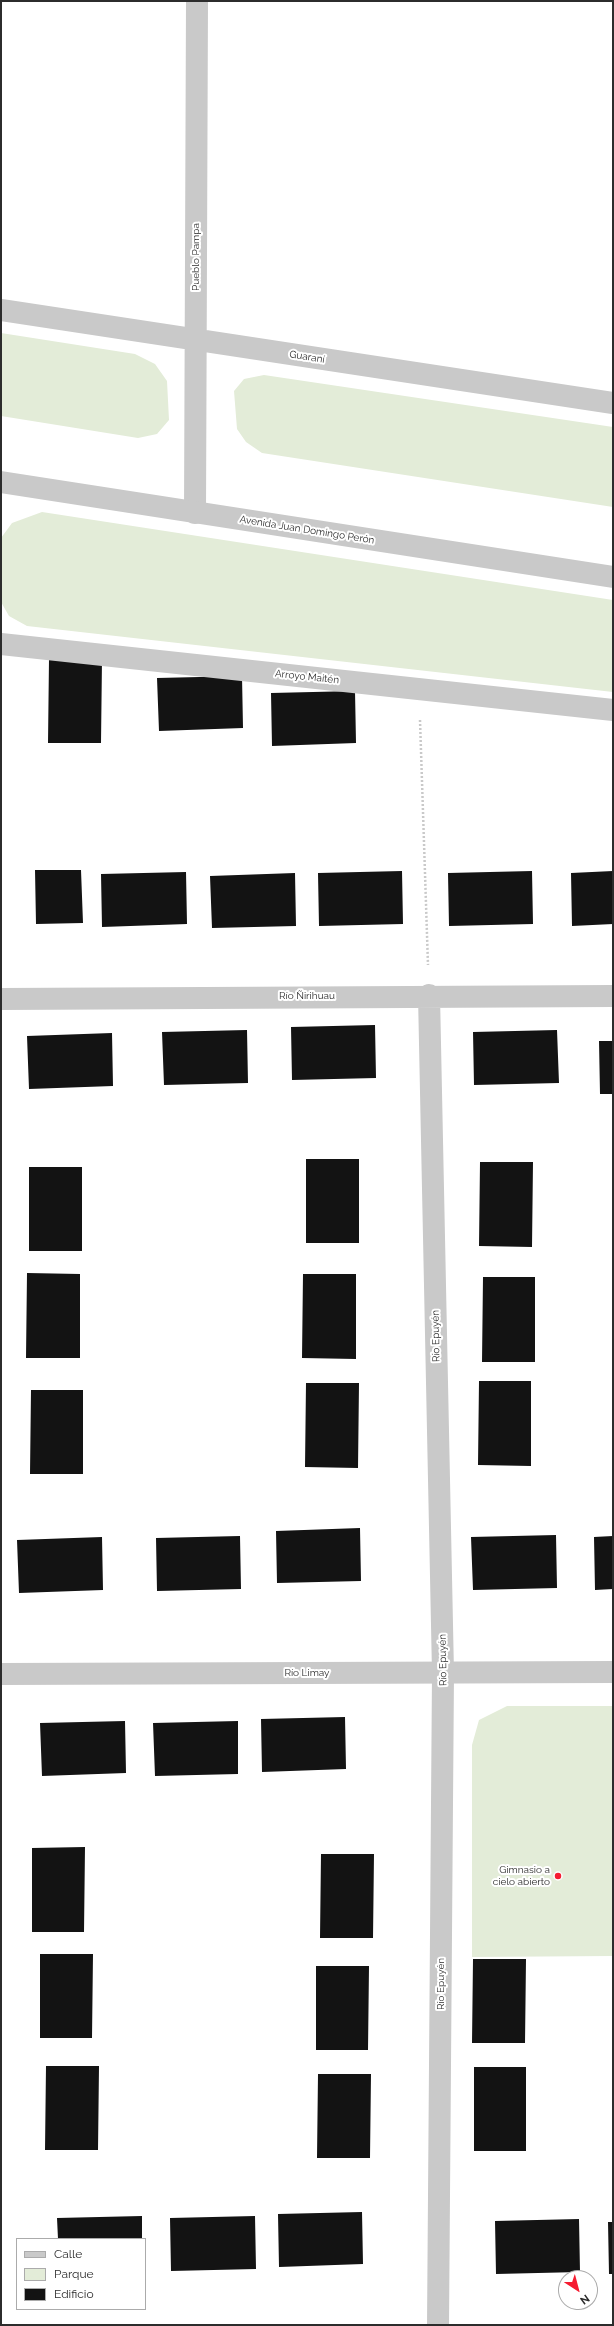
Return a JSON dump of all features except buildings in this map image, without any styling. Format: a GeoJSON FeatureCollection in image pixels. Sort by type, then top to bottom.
{"type":"FeatureCollection","features":[{"type":"Feature","properties":{"kind":"street","name":"Pueblo Pampa"},"geometry":{"type":"LineString","coordinates":[[195,514],[197,1]]}},
{"type":"Feature","properties":{"kind":"street","name":"Guaraní"},"geometry":{"type":"LineString","coordinates":[[1,310],[613,403]]}},
{"type":"Feature","properties":{"kind":"street","name":"Avenida Juan Domingo Perón"},"geometry":{"type":"LineString","coordinates":[[1,482],[195,514],[613,577]]}},
{"type":"Feature","properties":{"kind":"street","name":"Arroyo Maitén"},"geometry":{"type":"LineString","coordinates":[[1,644],[613,710]]}},
{"type":"Feature","properties":{"kind":"street","name":"Río Epuyén"},"geometry":{"type":"LineString","coordinates":[[429,996],[443,1673],[438,2325]]}},
{"type":"Feature","properties":{"kind":"street","name":"Río Ñirihuau"},"geometry":{"type":"LineString","coordinates":[[1,999],[613,996]]}},
{"type":"Feature","properties":{"kind":"street","name":"Río Limay"},"geometry":{"type":"LineString","coordinates":[[1,1674],[613,1672]]}},
{"type":"Feature","properties":{"kind":"path"},"geometry":{"type":"LineString","coordinates":[[419,689],[429,996]]}},
{"type":"Feature","properties":{"kind":"green space"},"geometry":{"type":"Polygon","coordinates":[[[1,333],[135,354],[155,364],[167,381],[169,420],[157,434],[138,438],[1,416],[1,333]]]}},
{"type":"Feature","properties":{"kind":"green space"},"geometry":{"type":"Polygon","coordinates":[[[264,375],[613,427],[613,507],[262,453],[246,442],[237,429],[234,391],[244,379],[264,375]]]}},
{"type":"Feature","properties":{"kind":"green space"},"geometry":{"type":"Polygon","coordinates":[[[42,512],[613,600],[613,692],[27,626],[9,616],[1,602],[1,538],[12,523],[42,512]]]}},
{"type":"Feature","properties":{"kind":"green space"},"geometry":{"type":"Polygon","coordinates":[[[507,1706],[613,1706],[613,1956],[472,1957],[472,1745],[479,1720],[507,1706]]]}},
{"type":"Feature","properties":{"kind":"place","name":"Gimnasio a cielo abierto"},"geometry":{"type":"Point","coordinates":[558,1876]}}]}
